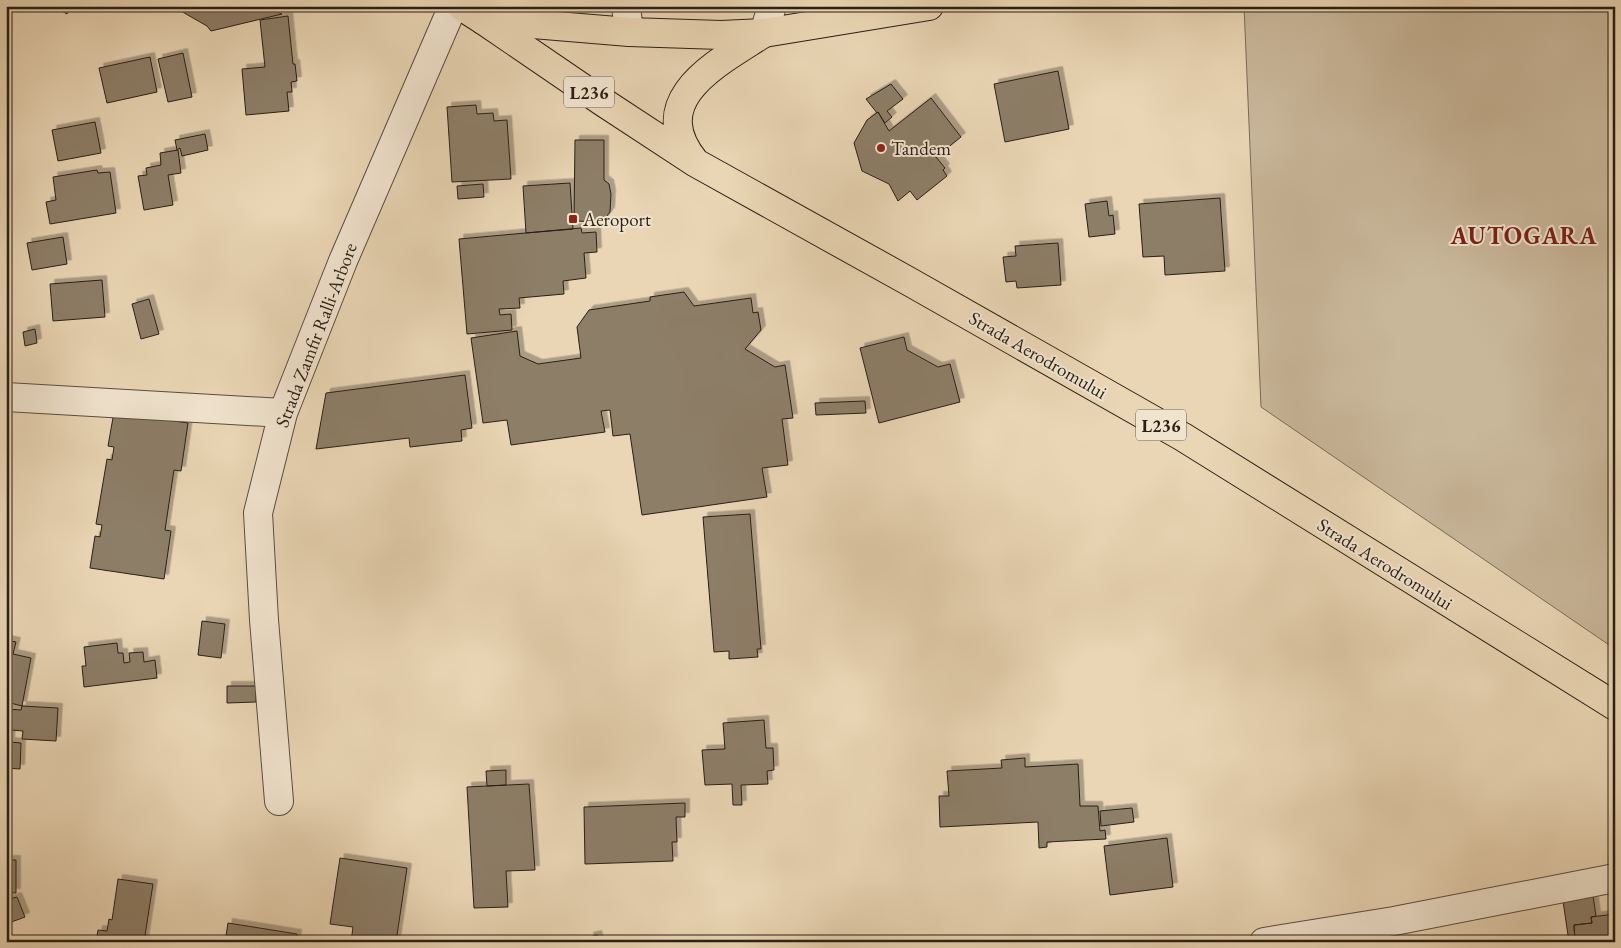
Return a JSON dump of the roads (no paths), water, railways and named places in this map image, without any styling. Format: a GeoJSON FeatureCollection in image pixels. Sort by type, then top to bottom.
{"type":"FeatureCollection","features":[{"type":"Feature","properties":{"kind":"main road"},"geometry":{"type":"LineString","coordinates":[[472,13],[627,19],[721,35],[764,33],[929,6]]}},
{"type":"Feature","properties":{"kind":"main road","name":"Strada Aerodromului"},"geometry":{"type":"LineString","coordinates":[[472,13],[696,163],[1183,437],[1615,706]]}},
{"type":"Feature","properties":{"kind":"main road"},"geometry":{"type":"LineString","coordinates":[[696,163],[686,151],[679,136],[678,117],[682,100],[689,88],[702,75],[764,33]]}},
{"type":"Feature","properties":{"kind":"street","name":"Strada Zamfir Ralli-Arbore"},"geometry":{"type":"LineString","coordinates":[[279,801],[264,620],[258,513],[283,413],[343,261],[453,6]]}},
{"type":"Feature","properties":{"kind":"street"},"geometry":{"type":"LineString","coordinates":[[764,33],[772,6]]}},
{"type":"Feature","properties":{"kind":"street"},"geometry":{"type":"LineString","coordinates":[[6,397],[283,413]]}},
{"type":"Feature","properties":{"kind":"street"},"geometry":{"type":"LineString","coordinates":[[1264,942],[1394,921],[1615,878]]}},
{"type":"Feature","properties":{"kind":"place","name":"Tandem"},"geometry":{"type":"Point","coordinates":[881,148]}},
{"type":"Feature","properties":{"kind":"place","name":"Aeroport"},"geometry":{"type":"Point","coordinates":[573,219]}},
{"type":"Feature","properties":{"kind":"district","name":"AUTOGARA"},"geometry":{"type":"Point","coordinates":[1524,235]}}]}
